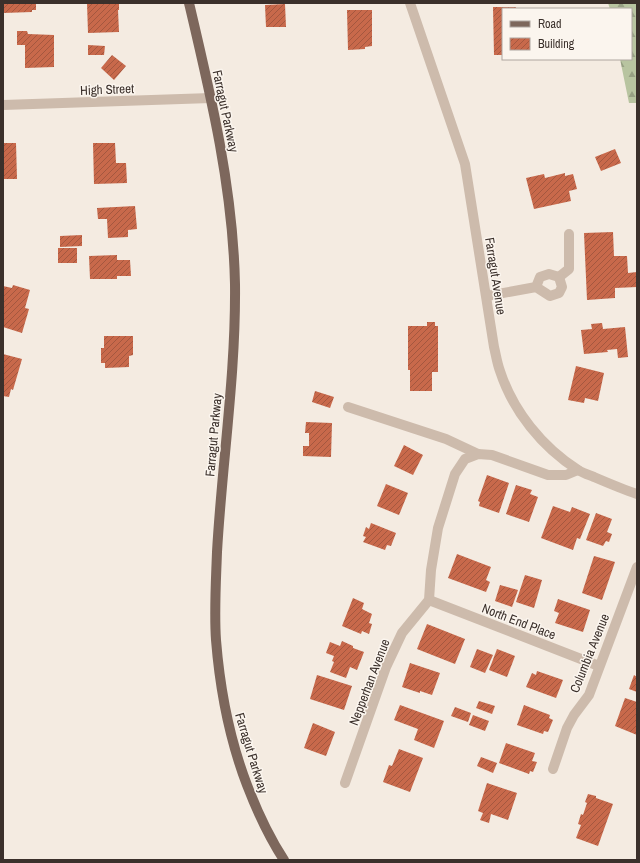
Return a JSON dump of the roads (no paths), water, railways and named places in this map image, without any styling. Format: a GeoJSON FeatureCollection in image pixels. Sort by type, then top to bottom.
{"type":"FeatureCollection","features":[{"type":"Feature","properties":{"kind":"main road","name":"Farragut Parkway"},"geometry":{"type":"LineString","coordinates":[[189,3],[211,98],[223,159],[228,190],[235,285],[233,346],[216,575],[216,638],[219,671],[224,704],[240,767],[265,827],[284,860]]}},
{"type":"Feature","properties":{"kind":"street","name":"Farragut Avenue"},"geometry":{"type":"LineString","coordinates":[[410,3],[465,164],[494,347],[499,370],[508,392],[521,416],[537,434],[554,451],[578,470],[637,494]]}},
{"type":"Feature","properties":{"kind":"street","name":"High Street"},"geometry":{"type":"LineString","coordinates":[[3,105],[211,98]]}},
{"type":"Feature","properties":{"kind":"street"},"geometry":{"type":"LineString","coordinates":[[559,277],[569,269],[569,234]]}},
{"type":"Feature","properties":{"kind":"street"},"geometry":{"type":"LineString","coordinates":[[536,287],[540,277],[548,274],[559,277]]}},
{"type":"Feature","properties":{"kind":"street"},"geometry":{"type":"LineString","coordinates":[[487,296],[536,287],[550,296],[558,293],[562,287],[559,277]]}},
{"type":"Feature","properties":{"kind":"street"},"geometry":{"type":"LineString","coordinates":[[348,407],[446,439],[478,454],[492,456],[548,475],[566,475],[578,470]]}},
{"type":"Feature","properties":{"kind":"street"},"geometry":{"type":"LineString","coordinates":[[429,600],[431,570],[438,528],[454,474],[465,459],[478,454]]}},
{"type":"Feature","properties":{"kind":"street","name":"Columbia Avenue"},"geometry":{"type":"LineString","coordinates":[[553,769],[568,728],[574,716],[589,695],[637,567]]}},
{"type":"Feature","properties":{"kind":"street","name":"North End Place"},"geometry":{"type":"LineString","coordinates":[[429,600],[599,666]]}},
{"type":"Feature","properties":{"kind":"street","name":"Nepperhan Avenue"},"geometry":{"type":"LineString","coordinates":[[345,783],[386,667],[402,633],[429,600]]}}]}
